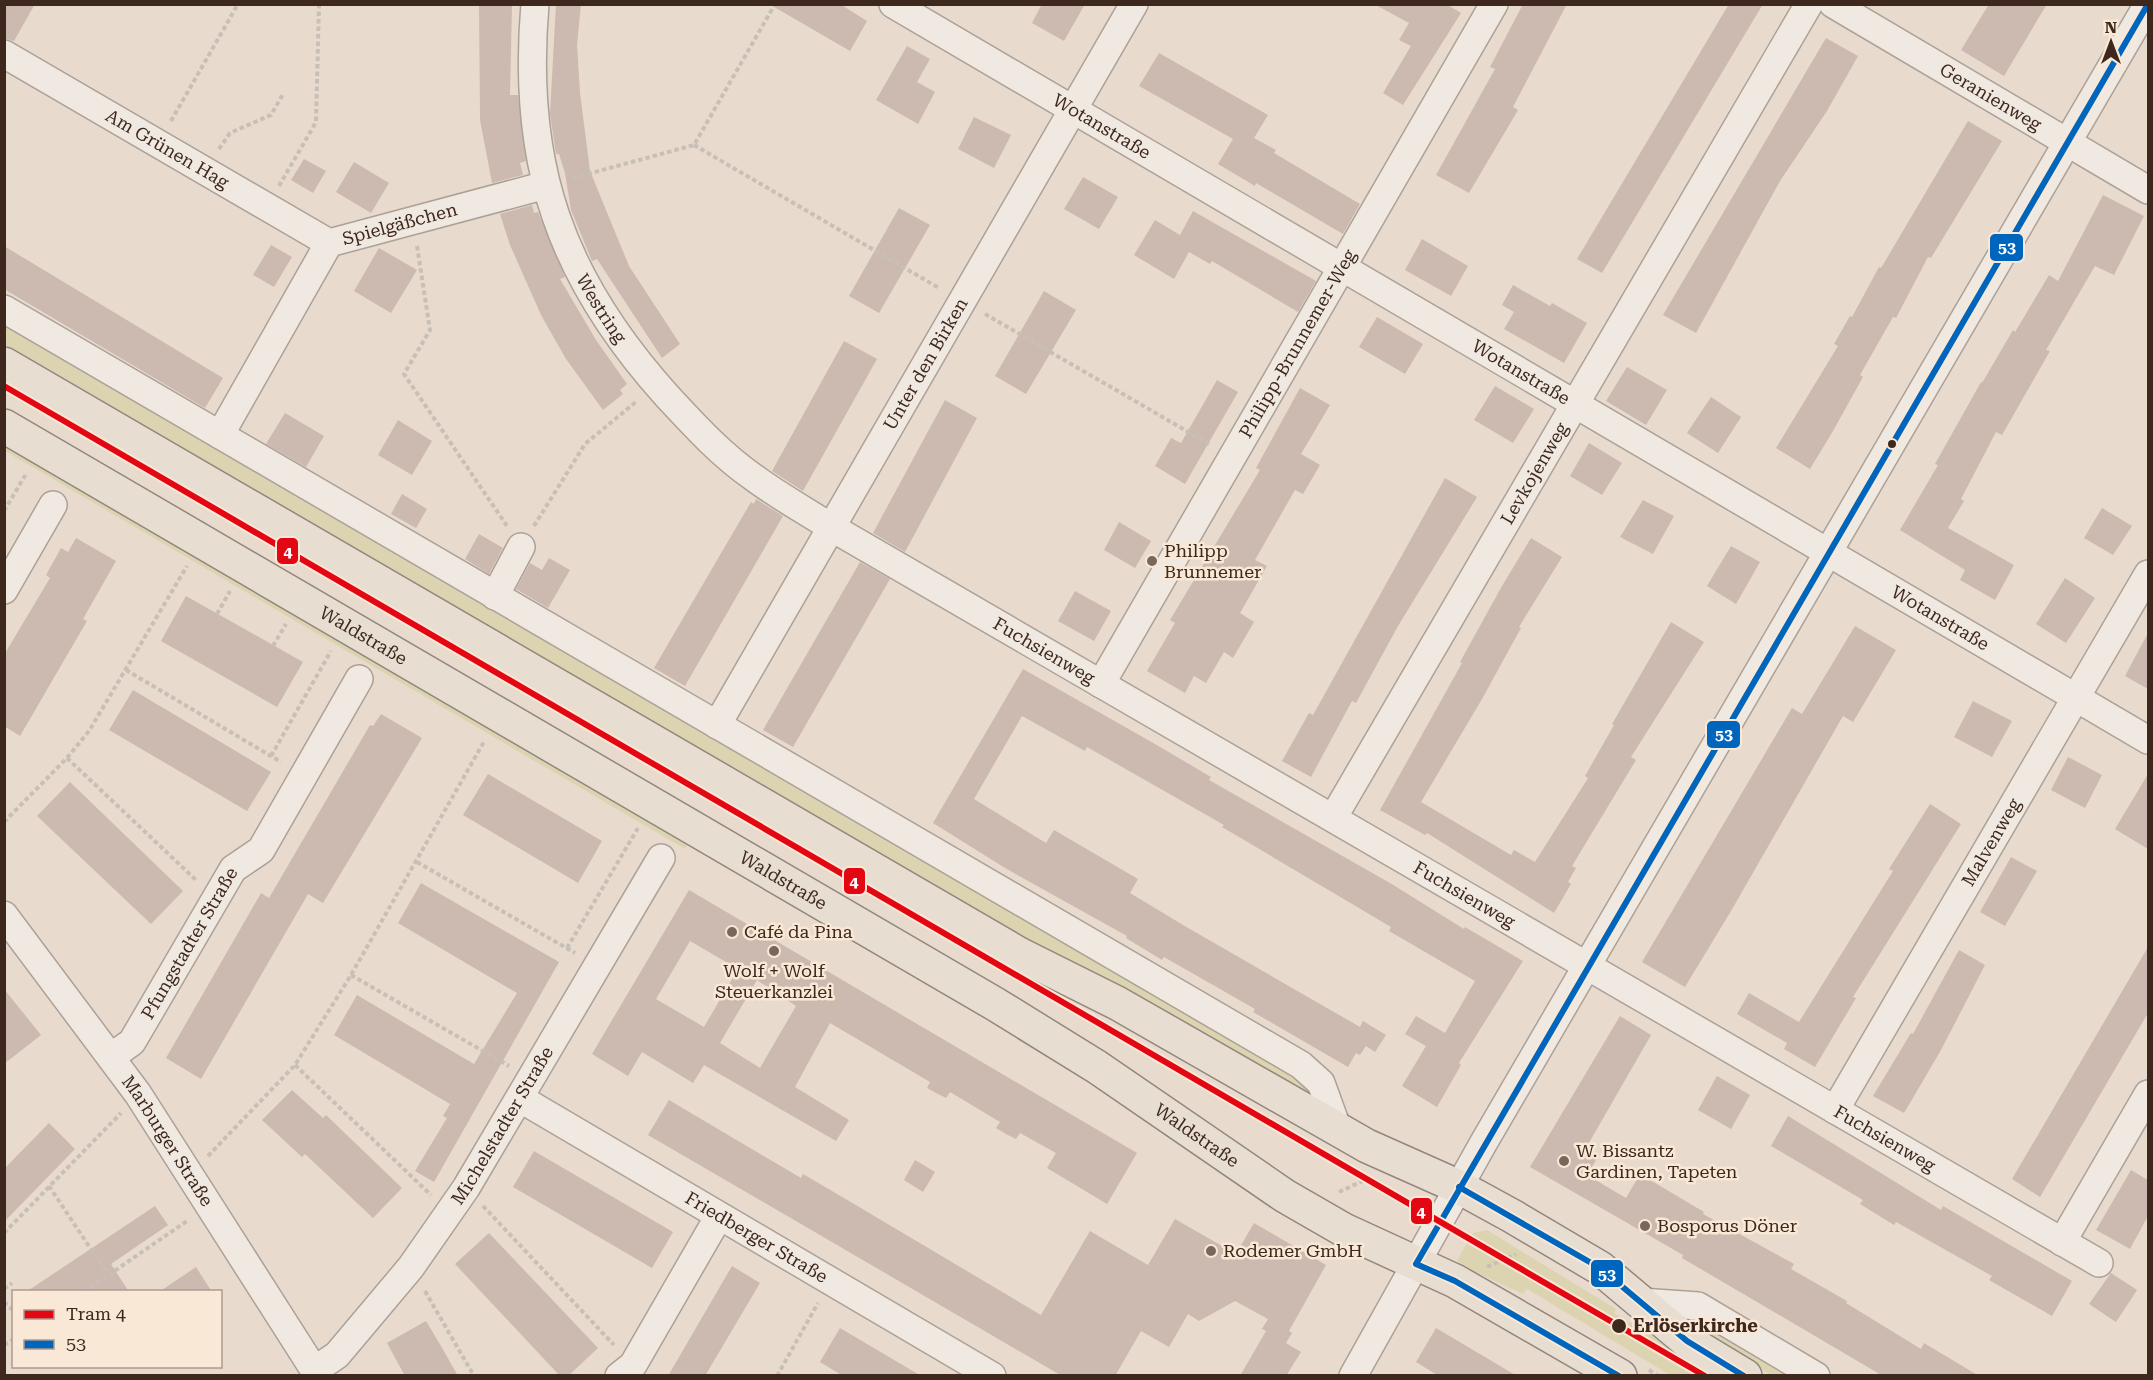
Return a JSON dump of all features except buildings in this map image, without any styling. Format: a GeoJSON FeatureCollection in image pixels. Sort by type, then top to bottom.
{"type":"FeatureCollection","features":[{"type":"Feature","properties":{"kind":"main road"},"geometry":{"type":"LineString","coordinates":[[4,364],[1019,954],[1117,1003],[1367,1146],[1459,1187],[1512,1216],[1600,1268],[1687,1341],[1745,1376]]}},
{"type":"Feature","properties":{"kind":"main road","name":"Waldstraße"},"geometry":{"type":"LineString","coordinates":[[4,426],[995,1004],[1097,1067],[1284,1196],[1344,1230],[1455,1281],[1620,1376]]}},
{"type":"Feature","properties":{"kind":"street","name":"Westring"},"geometry":{"type":"LineString","coordinates":[[535,4],[530,59],[533,121],[546,185],[566,245],[590,294],[618,337],[706,438],[753,478],[830,526]]}},
{"type":"Feature","properties":{"kind":"street","name":"Wotanstraße"},"geometry":{"type":"LineString","coordinates":[[893,4],[1576,402],[2148,740]]}},
{"type":"Feature","properties":{"kind":"street","name":"Unter den Birken"},"geometry":{"type":"LineString","coordinates":[[717,725],[830,526],[1134,4]]}},
{"type":"Feature","properties":{"kind":"street","name":"Philipp-Brunnemer-Weg"},"geometry":{"type":"LineString","coordinates":[[1101,684],[1494,4]]}},
{"type":"Feature","properties":{"kind":"street","name":"Levkojenweg"},"geometry":{"type":"LineString","coordinates":[[1333,818],[1809,4]]}},
{"type":"Feature","properties":{"kind":"street","name":"Geranienweg"},"geometry":{"type":"LineString","coordinates":[[1833,4],[2148,190]]}},
{"type":"Feature","properties":{"kind":"street"},"geometry":{"type":"LineString","coordinates":[[1353,1376],[1587,966],[2148,4]]}},
{"type":"Feature","properties":{"kind":"street","name":"Am Grünen Hag"},"geometry":{"type":"LineString","coordinates":[[4,54],[329,243]]}},
{"type":"Feature","properties":{"kind":"street","name":"Spielgäßchen"},"geometry":{"type":"LineString","coordinates":[[220,435],[329,243],[546,185]]}},
{"type":"Feature","properties":{"kind":"street"},"geometry":{"type":"LineString","coordinates":[[4,309],[1301,1065],[1321,1083],[1338,1130]]}},
{"type":"Feature","properties":{"kind":"street"},"geometry":{"type":"LineString","coordinates":[[4,590],[53,505]]}},
{"type":"Feature","properties":{"kind":"street","name":"Fuchsienweg"},"geometry":{"type":"LineString","coordinates":[[830,526],[2099,1263]]}},
{"type":"Feature","properties":{"kind":"street"},"geometry":{"type":"LineString","coordinates":[[495,596],[521,547]]}},
{"type":"Feature","properties":{"kind":"street","name":"Malvenweg"},"geometry":{"type":"LineString","coordinates":[[1835,1110],[2148,574]]}},
{"type":"Feature","properties":{"kind":"street","name":"Pfungstadter Straße"},"geometry":{"type":"LineString","coordinates":[[111,1057],[132,1042],[233,869],[261,850],[359,679]]}},
{"type":"Feature","properties":{"kind":"street","name":"Michelstadter Straße"},"geometry":{"type":"LineString","coordinates":[[316,1372],[337,1355],[411,1267],[466,1188],[526,1090],[661,858]]}},
{"type":"Feature","properties":{"kind":"street","name":"Marburger Straße"},"geometry":{"type":"LineString","coordinates":[[4,915],[138,1094],[316,1372]]}},
{"type":"Feature","properties":{"kind":"street","name":"Friedberger Straße"},"geometry":{"type":"LineString","coordinates":[[526,1090],[719,1216],[992,1376]]}},
{"type":"Feature","properties":{"kind":"street"},"geometry":{"type":"LineString","coordinates":[[2062,1242],[2148,1094]]}},
{"type":"Feature","properties":{"kind":"street"},"geometry":{"type":"LineString","coordinates":[[626,1370],[719,1216]]}},
{"type":"Feature","properties":{"kind":"street"},"geometry":{"type":"LineString","coordinates":[[1641,1302],[1698,1306],[1816,1376]]}},
{"type":"Feature","properties":{"kind":"path"},"geometry":{"type":"LineString","coordinates":[[158,143],[238,4]]}},
{"type":"Feature","properties":{"kind":"path"},"geometry":{"type":"LineString","coordinates":[[266,207],[316,122],[319,4]]}},
{"type":"Feature","properties":{"kind":"path"},"geometry":{"type":"LineString","coordinates":[[546,185],[693,145],[775,4]]}},
{"type":"Feature","properties":{"kind":"path"},"geometry":{"type":"LineString","coordinates":[[230,133],[272,115],[283,94]]}},
{"type":"Feature","properties":{"kind":"path"},"geometry":{"type":"LineString","coordinates":[[413,219],[430,330],[404,374],[521,547],[585,444],[657,384]]}},
{"type":"Feature","properties":{"kind":"path"},"geometry":{"type":"LineString","coordinates":[[4,511],[26,473]]}},
{"type":"Feature","properties":{"kind":"path"},"geometry":{"type":"LineString","coordinates":[[4,822],[67,758],[89,731],[187,565]]}},
{"type":"Feature","properties":{"kind":"path"},"geometry":{"type":"LineString","coordinates":[[217,614],[231,591]]}},
{"type":"Feature","properties":{"kind":"path"},"geometry":{"type":"LineString","coordinates":[[273,646],[286,623]]}},
{"type":"Feature","properties":{"kind":"path"},"geometry":{"type":"LineString","coordinates":[[271,756],[332,650]]}},
{"type":"Feature","properties":{"kind":"path"},"geometry":{"type":"LineString","coordinates":[[126,670],[305,776]]}},
{"type":"Feature","properties":{"kind":"path"},"geometry":{"type":"LineString","coordinates":[[187,1171],[213,1151],[295,1065],[417,862],[485,739]]}},
{"type":"Feature","properties":{"kind":"path"},"geometry":{"type":"LineString","coordinates":[[67,758],[196,881],[216,895]]}},
{"type":"Feature","properties":{"kind":"path"},"geometry":{"type":"LineString","coordinates":[[567,948],[638,828]]}},
{"type":"Feature","properties":{"kind":"path"},"geometry":{"type":"LineString","coordinates":[[417,862],[598,967]]}},
{"type":"Feature","properties":{"kind":"path"},"geometry":{"type":"LineString","coordinates":[[351,975],[526,1090]]}},
{"type":"Feature","properties":{"kind":"path"},"geometry":{"type":"LineString","coordinates":[[295,1065],[449,1213]]}},
{"type":"Feature","properties":{"kind":"path"},"geometry":{"type":"LineString","coordinates":[[4,1233],[138,1094]]}},
{"type":"Feature","properties":{"kind":"path"},"geometry":{"type":"LineString","coordinates":[[1344,1230],[1357,1205],[1336,1194],[1371,1178]]}},
{"type":"Feature","properties":{"kind":"path"},"geometry":{"type":"LineString","coordinates":[[49,1186],[108,1275]]}},
{"type":"Feature","properties":{"kind":"path"},"geometry":{"type":"LineString","coordinates":[[466,1188],[626,1370]]}},
{"type":"Feature","properties":{"kind":"path"},"geometry":{"type":"LineString","coordinates":[[87,1290],[211,1206]]}},
{"type":"Feature","properties":{"kind":"path"},"geometry":{"type":"LineString","coordinates":[[1483,1268],[1517,1253],[1497,1241],[1512,1216]]}},
{"type":"Feature","properties":{"kind":"path"},"geometry":{"type":"LineString","coordinates":[[411,1267],[474,1376]]}},
{"type":"Feature","properties":{"kind":"path"},"geometry":{"type":"LineString","coordinates":[[777,1376],[831,1281]]}},
{"type":"Feature","properties":{"kind":"path"},"geometry":{"type":"LineString","coordinates":[[4,1288],[12,1283]]}},
{"type":"Feature","properties":{"kind":"shaded area"},"geometry":{"type":"Polygon","coordinates":[[[5,320],[1286,1068],[1322,1102],[1133,993],[1029,942],[5,344],[5,320]]]}},
{"type":"Feature","properties":{"kind":"shaded area"},"geometry":{"type":"Polygon","coordinates":[[[5,442],[690,841],[685,849],[5,451],[5,442]]]}},
{"type":"Feature","properties":{"kind":"shaded area"},"geometry":{"type":"Polygon","coordinates":[[[1487,1230],[1616,1309],[1614,1313],[1719,1375],[1670,1375],[1527,1289],[1523,1294],[1462,1266],[1457,1260],[1473,1233],[1487,1230]]]}},
{"type":"Feature","properties":{"kind":"shaded area"},"geometry":{"type":"Polygon","coordinates":[[[1705,1331],[1710,1331],[1786,1375],[1771,1375],[1705,1337],[1705,1331]]]}},
{"type":"Feature","properties":{"kind":"tram line","name":"4"},"geometry":{"type":"LineString","coordinates":[[4,386],[1705,1376]]}},
{"type":"Feature","properties":{"kind":"transit line","name":"53"},"geometry":{"type":"LineString","coordinates":[[1619,1376],[1455,1281],[1416,1264],[2148,4]]}},
{"type":"Feature","properties":{"kind":"transit line","name":"53"},"geometry":{"type":"LineString","coordinates":[[1459,1187],[1600,1268],[1687,1341],[1744,1376]]}},
{"type":"Feature","properties":{"kind":"place","name":"Philipp Brunnemer"},"geometry":{"type":"Point","coordinates":[1152,561]}},
{"type":"Feature","properties":{"kind":"place","name":"Café da Pina"},"geometry":{"type":"Point","coordinates":[732,932]}},
{"type":"Feature","properties":{"kind":"place","name":"Wolf + Wolf Steuerkanzlei"},"geometry":{"type":"Point","coordinates":[774,951]}},
{"type":"Feature","properties":{"kind":"place","name":"W. Bissantz Gardinen, Tapeten"},"geometry":{"type":"Point","coordinates":[1564,1161]}},
{"type":"Feature","properties":{"kind":"place","name":"Bosporus Döner"},"geometry":{"type":"Point","coordinates":[1645,1226]}},
{"type":"Feature","properties":{"kind":"place","name":"Rodemer GmbH"},"geometry":{"type":"Point","coordinates":[1211,1251]}},
{"type":"Feature","properties":{"kind":"place","name":"Erlöserkirche"},"geometry":{"type":"Point","coordinates":[1619,1326]}}]}
